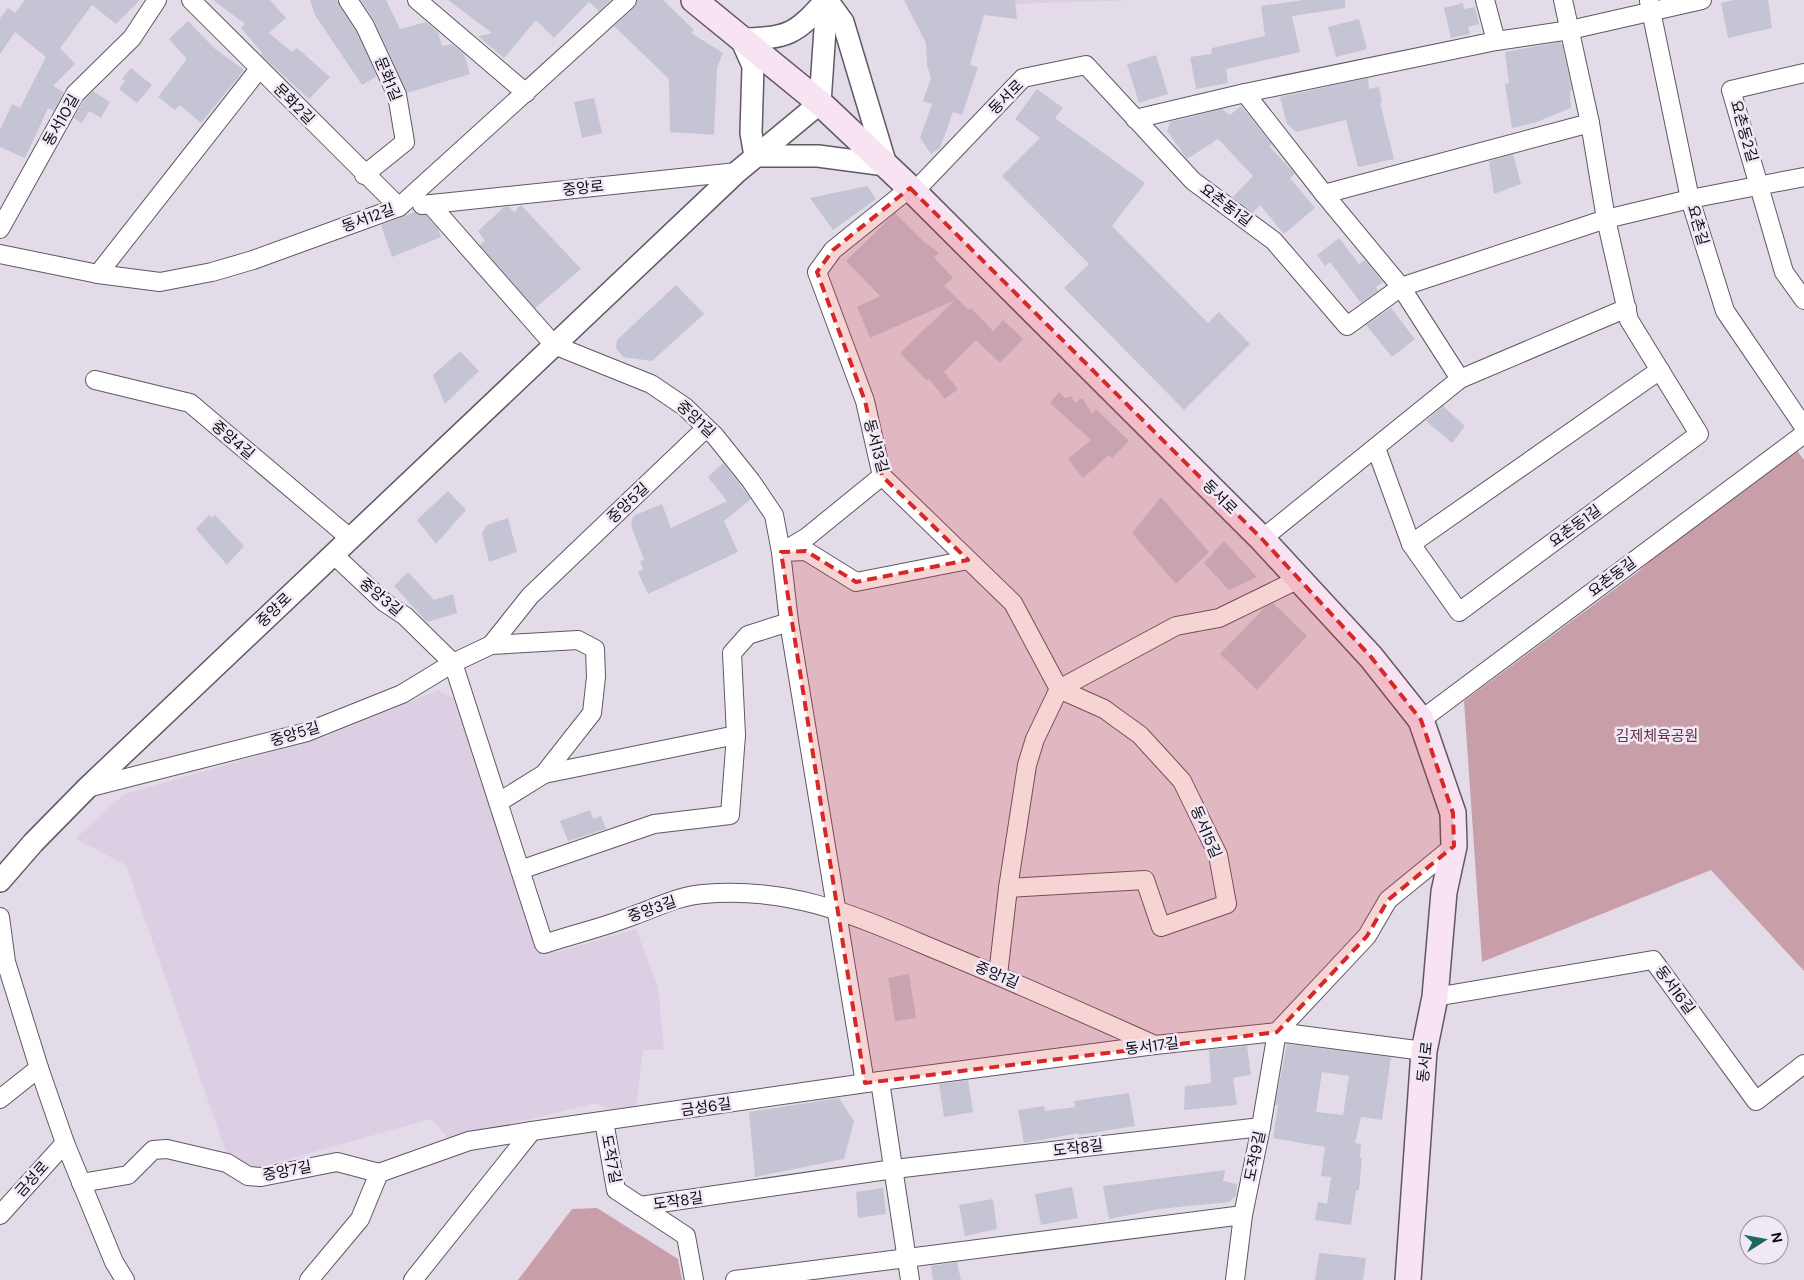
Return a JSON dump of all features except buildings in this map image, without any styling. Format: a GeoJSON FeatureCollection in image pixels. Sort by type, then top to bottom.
{"type":"FeatureCollection","features":[{"type":"Feature","properties":{"kind":"main road","name":"동서로"},"geometry":{"type":"LineString","coordinates":[[694,0],[820,103],[912,190],[1262,539],[1370,657],[1421,720],[1453,813],[1454,846],[1444,892],[1435,997],[1424,1051],[1408,1280]]}},
{"type":"Feature","properties":{"kind":"street","name":"동서10길"},"geometry":{"type":"LineString","coordinates":[[0,229],[74,94],[132,38],[157,0]]}},
{"type":"Feature","properties":{"kind":"street","name":"문화2길"},"geometry":{"type":"LineString","coordinates":[[191,0],[364,175],[399,207]]}},
{"type":"Feature","properties":{"kind":"street","name":"문화1길"},"geometry":{"type":"LineString","coordinates":[[348,0],[365,26],[397,96],[405,142],[364,175]]}},
{"type":"Feature","properties":{"kind":"street"},"geometry":{"type":"LineString","coordinates":[[416,0],[526,93]]}},
{"type":"Feature","properties":{"kind":"street","name":"동서12길"},"geometry":{"type":"LineString","coordinates":[[0,254],[98,274],[160,282],[212,272],[399,207],[627,0]]}},
{"type":"Feature","properties":{"kind":"street"},"geometry":{"type":"LineString","coordinates":[[827,0],[843,22],[886,165],[818,156],[755,156],[751,133],[753,66],[741,39],[768,38],[788,34],[804,25],[827,0]]}},
{"type":"Feature","properties":{"kind":"street"},"geometry":{"type":"LineString","coordinates":[[820,103],[827,0]]}},
{"type":"Feature","properties":{"kind":"street"},"geometry":{"type":"LineString","coordinates":[[1485,0],[1496,41]]}},
{"type":"Feature","properties":{"kind":"street","name":"요촌동1길"},"geometry":{"type":"LineString","coordinates":[[1376,448],[1411,544],[1459,612],[1699,434],[1630,320],[1606,219],[1590,123],[1563,0]]}},
{"type":"Feature","properties":{"kind":"street"},"geometry":{"type":"LineString","coordinates":[[1135,119],[1245,93],[1496,41],[1570,30],[1650,5],[1702,0]]}},
{"type":"Feature","properties":{"kind":"street","name":"요촌길"},"geometry":{"type":"LineString","coordinates":[[1650,5],[1690,198],[1725,311],[1804,426]]}},
{"type":"Feature","properties":{"kind":"street","name":"동서로"},"geometry":{"type":"LineString","coordinates":[[912,190],[1023,78],[1086,65],[1135,119]]}},
{"type":"Feature","properties":{"kind":"street"},"geometry":{"type":"LineString","coordinates":[[98,274],[259,69]]}},
{"type":"Feature","properties":{"kind":"street","name":"요촌동2길"},"geometry":{"type":"LineString","coordinates":[[1804,73],[1731,90],[1784,272],[1804,300]]}},
{"type":"Feature","properties":{"kind":"street"},"geometry":{"type":"LineString","coordinates":[[1245,93],[1324,194],[1401,287],[1460,379]]}},
{"type":"Feature","properties":{"kind":"street","name":"중앙로"},"geometry":{"type":"LineString","coordinates":[[0,881],[33,843],[87,788],[333,554],[737,172],[820,103]]}},
{"type":"Feature","properties":{"kind":"street","name":"요촌동1길"},"geometry":{"type":"LineString","coordinates":[[1135,119],[1193,181],[1274,241],[1347,326],[1401,287],[1606,219]]}},
{"type":"Feature","properties":{"kind":"street"},"geometry":{"type":"LineString","coordinates":[[1324,194],[1590,123]]}},
{"type":"Feature","properties":{"kind":"street","name":"중앙로"},"geometry":{"type":"LineString","coordinates":[[399,207],[737,172]]}},
{"type":"Feature","properties":{"kind":"street"},"geometry":{"type":"LineString","coordinates":[[1606,219],[1690,198],[1804,177]]}},
{"type":"Feature","properties":{"kind":"street","name":"동서13길"},"geometry":{"type":"LineString","coordinates":[[912,190],[833,250],[817,272],[865,401],[882,476],[1013,603],[1059,688]]}},
{"type":"Feature","properties":{"kind":"street"},"geometry":{"type":"LineString","coordinates":[[430,204],[554,345]]}},
{"type":"Feature","properties":{"kind":"street"},"geometry":{"type":"LineString","coordinates":[[1262,539],[1460,379],[1627,308]]}},
{"type":"Feature","properties":{"kind":"street","name":"중앙1길"},"geometry":{"type":"LineString","coordinates":[[554,345],[651,384],[686,407],[751,481],[774,514],[782,552],[789,622],[838,909],[873,1082]]}},
{"type":"Feature","properties":{"kind":"street"},"geometry":{"type":"LineString","coordinates":[[1411,544],[1660,370]]}},
{"type":"Feature","properties":{"kind":"street","name":"중앙4길"},"geometry":{"type":"LineString","coordinates":[[95,380],[190,403],[351,539]]}},
{"type":"Feature","properties":{"kind":"street","name":"중앙5길"},"geometry":{"type":"LineString","coordinates":[[491,645],[530,596],[706,428]]}},
{"type":"Feature","properties":{"kind":"street","name":"요촌동길"},"geometry":{"type":"LineString","coordinates":[[1421,720],[1804,434]]}},
{"type":"Feature","properties":{"kind":"street"},"geometry":{"type":"LineString","coordinates":[[782,552],[806,536],[882,476]]}},
{"type":"Feature","properties":{"kind":"street"},"geometry":{"type":"LineString","coordinates":[[782,552],[806,552],[856,582],[968,560]]}},
{"type":"Feature","properties":{"kind":"street","name":"중앙3길"},"geometry":{"type":"LineString","coordinates":[[333,554],[384,602],[406,616],[453,663],[544,944],[635,915],[660,904],[701,894],[732,892],[787,896],[838,909]]}},
{"type":"Feature","properties":{"kind":"street"},"geometry":{"type":"LineString","coordinates":[[998,975],[1008,888],[1027,765],[1035,739],[1059,688],[1176,626],[1219,618],[1299,579]]}},
{"type":"Feature","properties":{"kind":"street"},"geometry":{"type":"LineString","coordinates":[[520,870],[654,824],[730,815],[736,735],[732,653],[748,636],[789,622]]}},
{"type":"Feature","properties":{"kind":"street","name":"중앙5길"},"geometry":{"type":"LineString","coordinates":[[87,788],[307,732],[402,694],[453,663],[491,645],[578,640],[595,650],[596,676],[592,713],[544,774]]}},
{"type":"Feature","properties":{"kind":"street","name":"동서15길"},"geometry":{"type":"LineString","coordinates":[[1008,888],[1145,880],[1160,927],[1227,904],[1218,855],[1182,781],[1140,735],[1104,709],[1059,688]]}},
{"type":"Feature","properties":{"kind":"street"},"geometry":{"type":"LineString","coordinates":[[499,802],[544,774],[736,735]]}},
{"type":"Feature","properties":{"kind":"street"},"geometry":{"type":"LineString","coordinates":[[1277,1032],[1367,936],[1388,900],[1454,846]]}},
{"type":"Feature","properties":{"kind":"street","name":"중앙1길"},"geometry":{"type":"LineString","coordinates":[[838,909],[998,975],[1155,1046]]}},
{"type":"Feature","properties":{"kind":"street"},"geometry":{"type":"LineString","coordinates":[[0,917],[6,962],[39,1068],[81,1183],[114,1262],[125,1280]]}},
{"type":"Feature","properties":{"kind":"street","name":"동서16길"},"geometry":{"type":"LineString","coordinates":[[1435,997],[1653,960],[1756,1100],[1804,1064]]}},
{"type":"Feature","properties":{"kind":"street","name":"동서17길"},"geometry":{"type":"LineString","coordinates":[[873,1082],[1277,1032],[1424,1051]]}},
{"type":"Feature","properties":{"kind":"street","name":"도작9길"},"geometry":{"type":"LineString","coordinates":[[1235,1280],[1243,1215],[1261,1127],[1277,1032]]}},
{"type":"Feature","properties":{"kind":"street"},"geometry":{"type":"LineString","coordinates":[[0,1099],[39,1068]]}},
{"type":"Feature","properties":{"kind":"street"},"geometry":{"type":"LineString","coordinates":[[873,1082],[894,1169],[910,1280]]}},
{"type":"Feature","properties":{"kind":"street","name":"금성6길"},"geometry":{"type":"LineString","coordinates":[[379,1173],[468,1140],[873,1082]]}},
{"type":"Feature","properties":{"kind":"street","name":"도작7길"},"geometry":{"type":"LineString","coordinates":[[604,1121],[616,1190],[686,1236],[694,1280]]}},
{"type":"Feature","properties":{"kind":"street","name":"도작8길"},"geometry":{"type":"LineString","coordinates":[[640,1206],[894,1169],[1261,1127]]}},
{"type":"Feature","properties":{"kind":"street"},"geometry":{"type":"LineString","coordinates":[[414,1280],[532,1130]]}},
{"type":"Feature","properties":{"kind":"street","name":"금성로"},"geometry":{"type":"LineString","coordinates":[[0,1215],[65,1143]]}},
{"type":"Feature","properties":{"kind":"street","name":"중앙7길"},"geometry":{"type":"LineString","coordinates":[[81,1183],[128,1175],[153,1150],[167,1149],[227,1163],[248,1176],[261,1178],[300,1168],[337,1162],[379,1173]]}},
{"type":"Feature","properties":{"kind":"street"},"geometry":{"type":"LineString","coordinates":[[309,1280],[360,1219],[379,1173]]}},
{"type":"Feature","properties":{"kind":"street"},"geometry":{"type":"LineString","coordinates":[[735,1280],[908,1256],[1243,1215]]}},
{"type":"Feature","properties":{"kind":"highlighted area"},"geometry":{"type":"Polygon","coordinates":[[[910,188],[1262,539],[1371,657],[1421,720],[1453,813],[1454,846],[1388,900],[1367,936],[1277,1032],[865,1083],[781,552],[806,551],[856,582],[968,560],[882,476],[865,401],[817,272],[833,250],[910,188]]]}},
{"type":"Feature","properties":{"kind":"shaded area"},"geometry":{"type":"Polygon","coordinates":[[[1013,0],[1137,0],[1013,4],[1013,0]]]}},
{"type":"Feature","properties":{"kind":"shaded area"},"geometry":{"type":"Polygon","coordinates":[[[438,690],[457,700],[537,947],[555,953],[636,929],[658,987],[664,1050],[643,1050],[636,1106],[613,1110],[595,1103],[449,1139],[431,1119],[253,1169],[226,1152],[126,865],[75,839],[124,794],[324,737],[438,690]]]}},
{"type":"Feature","properties":{"kind":"green space","name":"김제체육공원"},"geometry":{"type":"Polygon","coordinates":[[[1793,445],[1804,460],[1804,971],[1711,870],[1482,962],[1464,701],[1639,571],[1724,492],[1793,445]]]}},
{"type":"Feature","properties":{"kind":"green space"},"geometry":{"type":"Polygon","coordinates":[[[597,1208],[678,1259],[682,1280],[518,1280],[572,1209],[597,1208]]]}}]}
